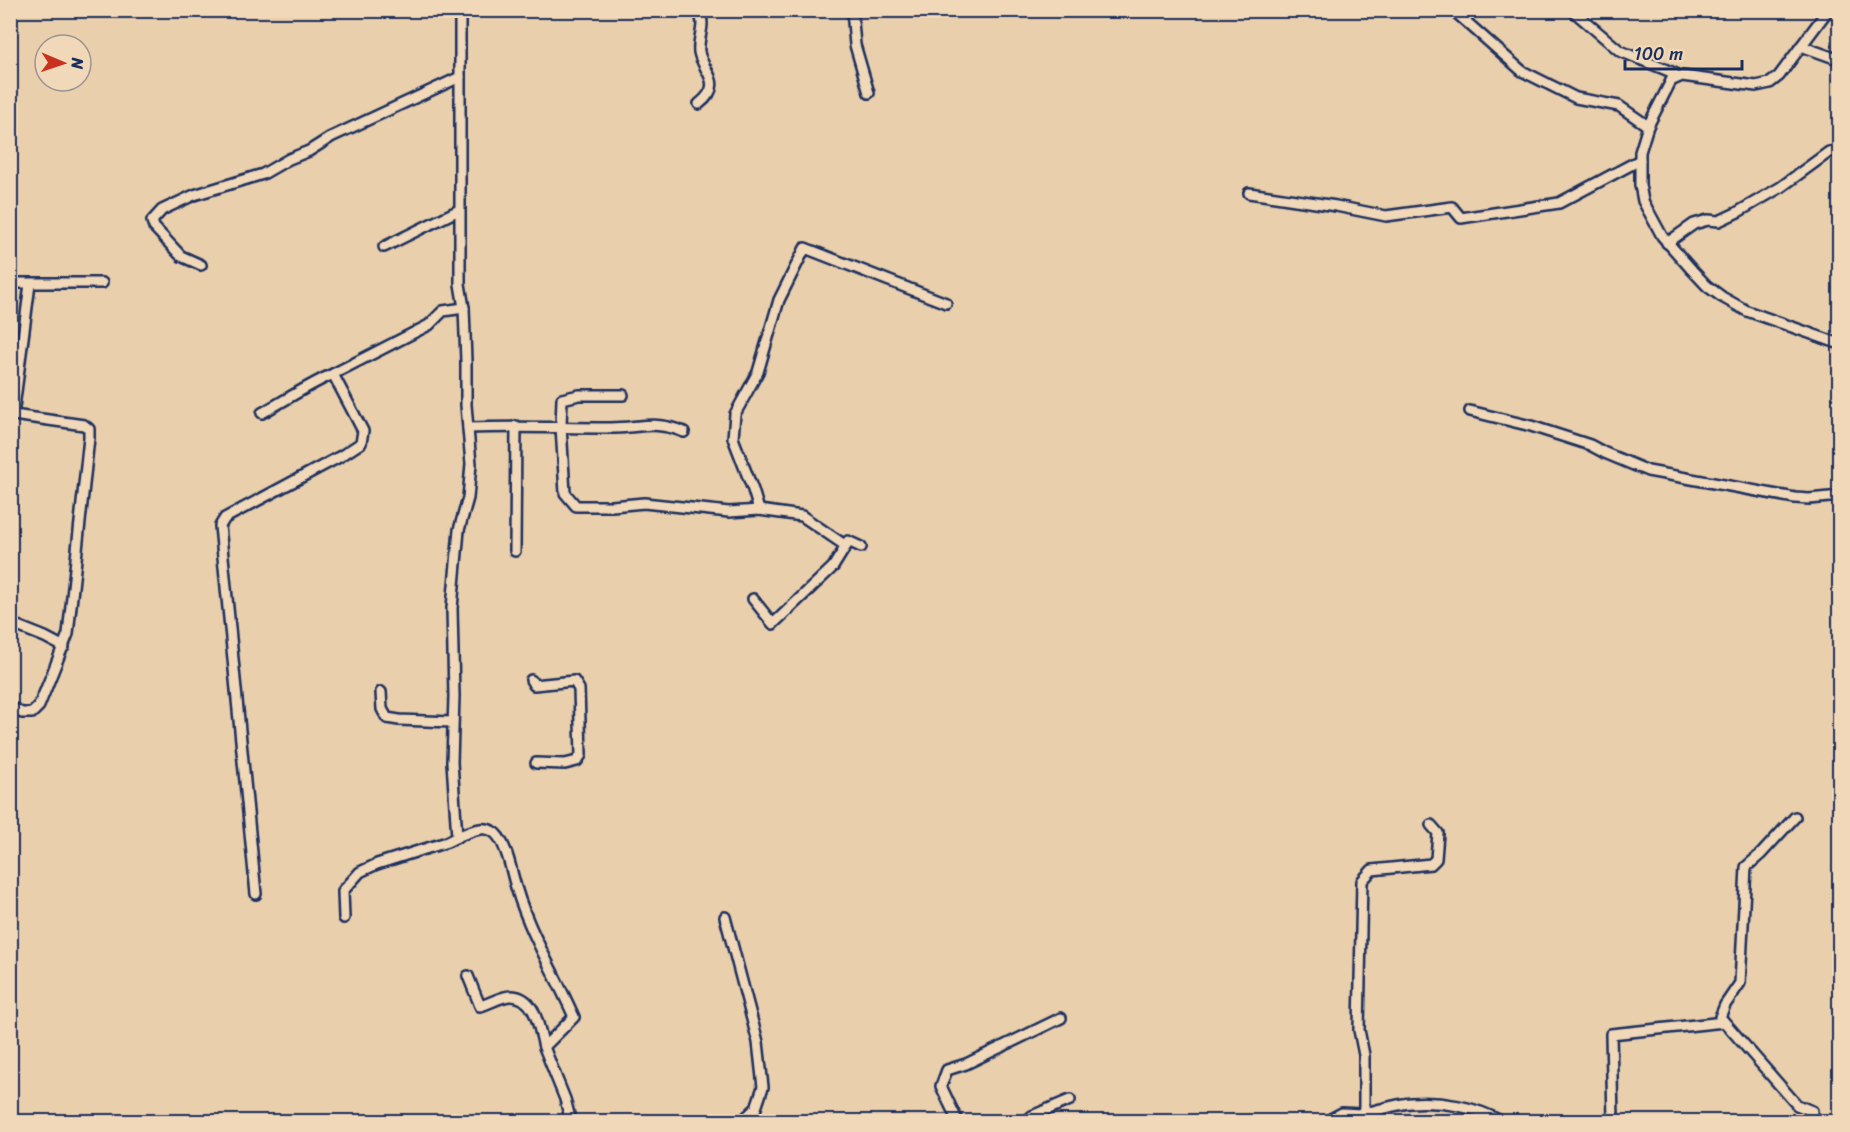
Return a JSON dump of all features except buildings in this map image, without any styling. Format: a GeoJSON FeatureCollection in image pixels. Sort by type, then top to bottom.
{"type":"FeatureCollection","features":[{"type":"Feature","properties":{"kind":"street"},"geometry":{"type":"LineString","coordinates":[[457,837],[454,821],[452,608],[459,530],[468,498],[471,464],[466,405],[464,308],[460,284],[460,10]]}},
{"type":"Feature","properties":{"kind":"street"},"geometry":{"type":"LineString","coordinates":[[697,10],[703,21],[699,52],[711,78],[708,95],[699,104]]}},
{"type":"Feature","properties":{"kind":"street"},"geometry":{"type":"LineString","coordinates":[[852,10],[853,38],[869,93]]}},
{"type":"Feature","properties":{"kind":"street"},"geometry":{"type":"LineString","coordinates":[[1572,10],[1620,51],[1674,73],[1643,137],[1640,160],[1640,185],[1643,201],[1667,243],[1707,286],[1722,297],[1747,311],[1839,344]]}},
{"type":"Feature","properties":{"kind":"street"},"geometry":{"type":"LineString","coordinates":[[1671,81],[1682,76],[1756,86],[1764,85],[1779,76],[1828,10]]}},
{"type":"Feature","properties":{"kind":"street"},"geometry":{"type":"LineString","coordinates":[[1454,11],[1522,71],[1576,98],[1619,106],[1648,126]]}},
{"type":"Feature","properties":{"kind":"street"},"geometry":{"type":"LineString","coordinates":[[1801,46],[1839,60]]}},
{"type":"Feature","properties":{"kind":"street"},"geometry":{"type":"LineString","coordinates":[[201,265],[181,256],[154,227],[152,221],[162,210],[194,195],[263,174],[332,137],[460,77]]}},
{"type":"Feature","properties":{"kind":"street"},"geometry":{"type":"LineString","coordinates":[[1667,243],[1694,224],[1708,220],[1719,221],[1738,212],[1758,198],[1781,187],[1829,152],[1839,151]]}},
{"type":"Feature","properties":{"kind":"street"},"geometry":{"type":"LineString","coordinates":[[1248,193],[1386,216],[1452,207],[1461,218],[1559,203],[1640,160]]}},
{"type":"Feature","properties":{"kind":"street"},"geometry":{"type":"LineString","coordinates":[[384,247],[459,210]]}},
{"type":"Feature","properties":{"kind":"street"},"geometry":{"type":"LineString","coordinates":[[759,510],[733,438],[735,414],[758,372],[779,300],[805,248],[946,303]]}},
{"type":"Feature","properties":{"kind":"street"},"geometry":{"type":"LineString","coordinates":[[10,283],[102,283]]}},
{"type":"Feature","properties":{"kind":"street"},"geometry":{"type":"LineString","coordinates":[[10,707],[22,713],[32,713],[39,706],[64,647],[72,608],[89,429],[84,425],[12,419],[30,284]]}},
{"type":"Feature","properties":{"kind":"street"},"geometry":{"type":"LineString","coordinates":[[262,412],[307,385],[429,325],[444,311],[464,308]]}},
{"type":"Feature","properties":{"kind":"street"},"geometry":{"type":"LineString","coordinates":[[256,894],[220,526],[225,518],[361,443],[363,431],[333,374]]}},
{"type":"Feature","properties":{"kind":"street"},"geometry":{"type":"LineString","coordinates":[[623,395],[579,395],[562,399],[561,426],[565,492],[576,506],[644,503],[729,512],[759,510],[802,516],[846,546]]}},
{"type":"Feature","properties":{"kind":"street"},"geometry":{"type":"LineString","coordinates":[[1470,411],[1531,426],[1597,447],[1605,453],[1648,471],[1795,498],[1839,496]]}},
{"type":"Feature","properties":{"kind":"street"},"geometry":{"type":"LineString","coordinates":[[468,428],[516,426],[609,428],[648,424],[672,427],[684,432]]}},
{"type":"Feature","properties":{"kind":"street"},"geometry":{"type":"LineString","coordinates":[[515,551],[516,426]]}},
{"type":"Feature","properties":{"kind":"street"},"geometry":{"type":"LineString","coordinates":[[753,599],[773,624],[832,567],[848,542],[861,547]]}},
{"type":"Feature","properties":{"kind":"street"},"geometry":{"type":"LineString","coordinates":[[10,623],[64,647]]}},
{"type":"Feature","properties":{"kind":"street"},"geometry":{"type":"LineString","coordinates":[[531,680],[534,684],[574,681],[579,690],[581,755],[578,761],[565,764],[536,763]]}},
{"type":"Feature","properties":{"kind":"street"},"geometry":{"type":"LineString","coordinates":[[381,692],[382,709],[387,718],[452,722]]}},
{"type":"Feature","properties":{"kind":"street"},"geometry":{"type":"LineString","coordinates":[[1795,817],[1746,867],[1740,982],[1720,1017],[1797,1105],[1812,1111],[1811,1122]]}},
{"type":"Feature","properties":{"kind":"street"},"geometry":{"type":"LineString","coordinates":[[1325,1122],[1342,1113],[1361,1114],[1364,1109],[1364,1055],[1359,1030],[1362,881],[1372,870],[1431,864],[1436,859],[1438,833],[1431,825]]}},
{"type":"Feature","properties":{"kind":"street"},"geometry":{"type":"LineString","coordinates":[[344,918],[343,891],[360,872],[482,828],[491,830],[498,835],[509,859],[517,894],[574,1017],[544,1047]]}},
{"type":"Feature","properties":{"kind":"street"},"geometry":{"type":"LineString","coordinates":[[725,917],[758,1042],[763,1087],[756,1108],[741,1122]]}},
{"type":"Feature","properties":{"kind":"street"},"geometry":{"type":"LineString","coordinates":[[468,976],[480,1006],[512,996],[522,999],[533,1008],[544,1047],[566,1099],[571,1122]]}},
{"type":"Feature","properties":{"kind":"street"},"geometry":{"type":"LineString","coordinates":[[958,1122],[941,1086],[947,1070],[966,1064],[1061,1018]]}},
{"type":"Feature","properties":{"kind":"street"},"geometry":{"type":"LineString","coordinates":[[1611,1122],[1613,1119],[1611,1034],[1724,1022]]}},
{"type":"Feature","properties":{"kind":"street"},"geometry":{"type":"LineString","coordinates":[[1025,1122],[1032,1116],[1070,1100]]}},
{"type":"Feature","properties":{"kind":"street"},"geometry":{"type":"LineString","coordinates":[[1364,1109],[1369,1112],[1409,1103],[1459,1106],[1488,1114],[1502,1122]]}}]}
